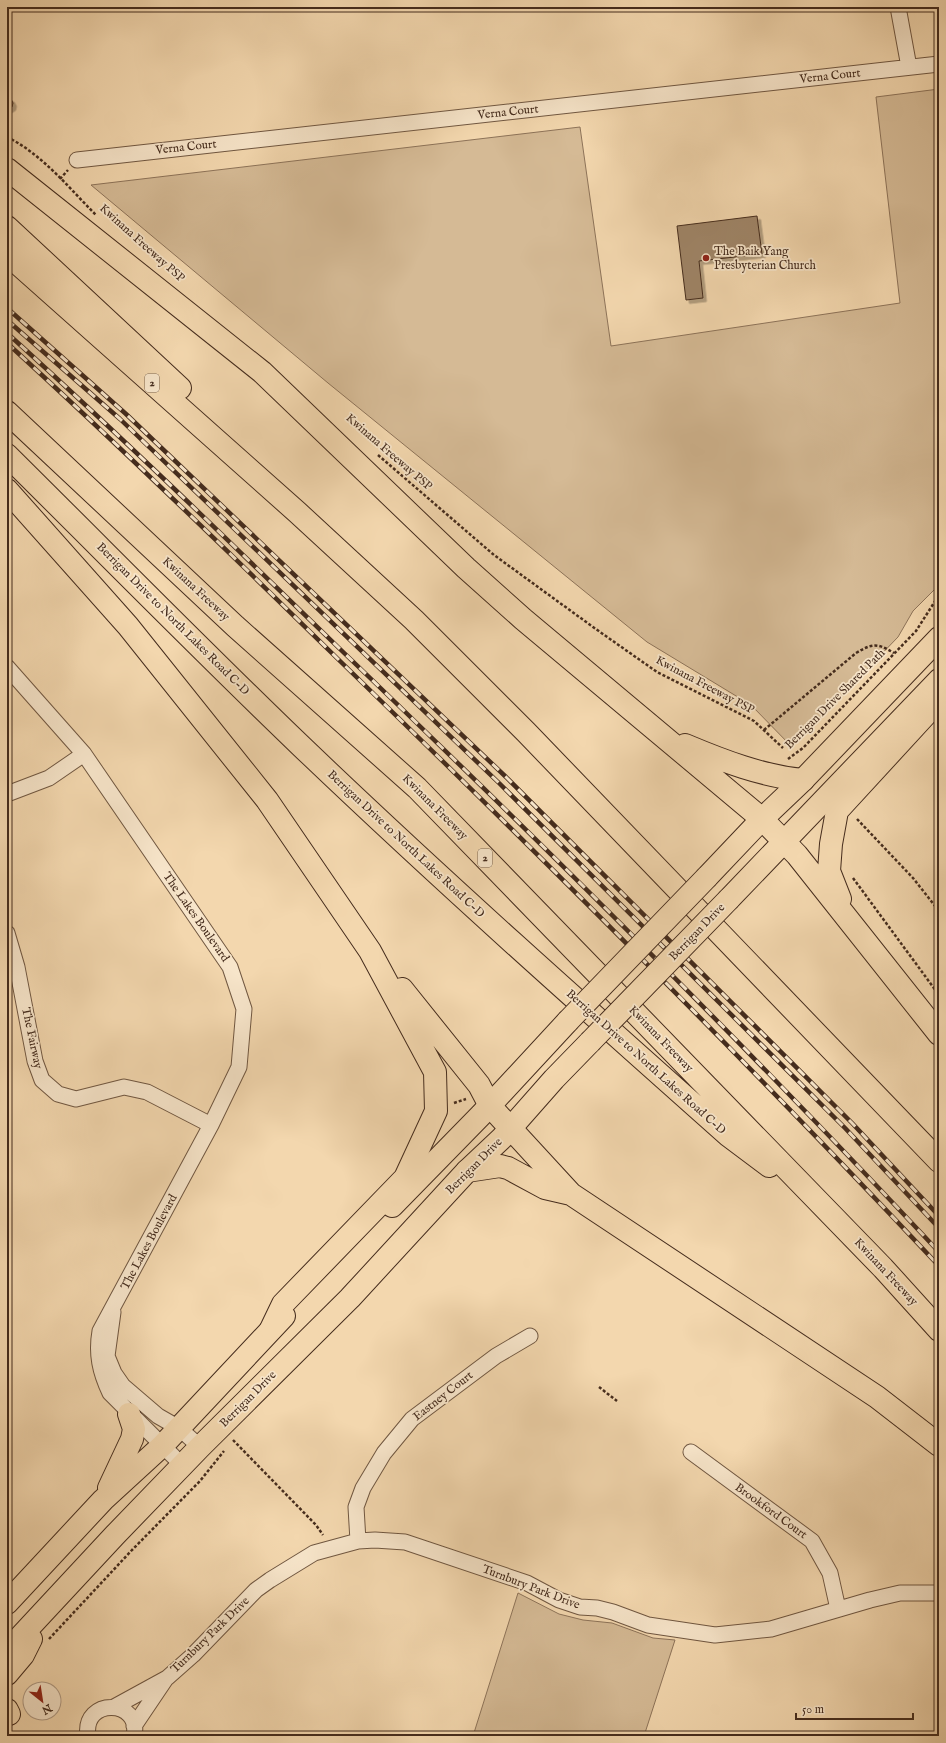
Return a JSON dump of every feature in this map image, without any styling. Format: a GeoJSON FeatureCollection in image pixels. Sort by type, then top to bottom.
{"type":"FeatureCollection","features":[{"type":"Feature","properties":{"kind":"main road"},"geometry":{"type":"LineString","coordinates":[[7,169],[262,372],[466,568],[522,619],[762,819],[783,843],[797,855],[939,1034]]}},
{"type":"Feature","properties":{"kind":"main road"},"geometry":{"type":"LineString","coordinates":[[7,227],[278,480],[297,512]]}},
{"type":"Feature","properties":{"kind":"main road","name":"2"},"geometry":{"type":"LineString","coordinates":[[7,254],[297,512],[414,620],[526,732],[939,1161]]}},
{"type":"Feature","properties":{"kind":"main road","name":"Kwinana Freeway"},"geometry":{"type":"LineString","coordinates":[[7,412],[235,626],[416,788],[826,1210],[939,1330]]}},
{"type":"Feature","properties":{"kind":"main road","name":"Berrigan Drive to North Lakes Road C-D"},"geometry":{"type":"LineString","coordinates":[[7,455],[300,745],[506,937],[729,1136],[826,1210]]}},
{"type":"Feature","properties":{"kind":"main road"},"geometry":{"type":"LineString","coordinates":[[7,490],[128,626],[267,800],[370,951],[419,1009],[474,1079],[490,1106],[571,1194],[877,1397],[939,1445]]}},
{"type":"Feature","properties":{"kind":"main road"},"geometry":{"type":"LineString","coordinates":[[7,1603],[104,1500],[163,1445],[271,1329],[490,1106],[568,1021],[762,819],[803,780],[939,638]]}},
{"type":"Feature","properties":{"kind":"main road","name":"Berrigan Drive"},"geometry":{"type":"LineString","coordinates":[[7,1652],[182,1465],[350,1298],[467,1171],[502,1138],[554,1079],[939,680]]}},
{"type":"Feature","properties":{"kind":"main road"},"geometry":{"type":"LineString","coordinates":[[849,920],[829,872],[831,844],[837,811],[939,700]]}},
{"type":"Feature","properties":{"kind":"main road"},"geometry":{"type":"LineString","coordinates":[[664,736],[708,755],[770,776],[803,780]]}},
{"type":"Feature","properties":{"kind":"main road"},"geometry":{"type":"LineString","coordinates":[[271,1329],[283,1304],[405,1178],[436,1111],[435,1072],[370,951]]}},
{"type":"Feature","properties":{"kind":"main road"},"geometry":{"type":"LineString","coordinates":[[467,1171],[500,1166],[508,1168],[545,1188],[571,1194]]}},
{"type":"Feature","properties":{"kind":"main road"},"geometry":{"type":"LineString","coordinates":[[104,1500],[132,1439],[134,1429],[129,1414]]}},
{"type":"Feature","properties":{"kind":"main road"},"geometry":{"type":"LineString","coordinates":[[7,1674],[22,1655],[43,1615]]}},
{"type":"Feature","properties":{"kind":"street"},"geometry":{"type":"LineString","coordinates":[[898,7],[909,67]]}},
{"type":"Feature","properties":{"kind":"street","name":"Verna Court"},"geometry":{"type":"LineString","coordinates":[[77,160],[939,64]]}},
{"type":"Feature","properties":{"kind":"street","name":"The Lakes Boulevard"},"geometry":{"type":"LineString","coordinates":[[7,667],[84,754],[230,967],[244,1009],[239,1067],[211,1125],[114,1308],[100,1331],[97,1347],[103,1379],[110,1393],[129,1414],[163,1445],[182,1465]]}},
{"type":"Feature","properties":{"kind":"street"},"geometry":{"type":"LineString","coordinates":[[7,794],[49,778],[84,754]]}},
{"type":"Feature","properties":{"kind":"street","name":"The Fairway"},"geometry":{"type":"LineString","coordinates":[[7,933],[17,967],[35,1061],[42,1080],[58,1094],[76,1099],[124,1087],[147,1092],[211,1125]]}},
{"type":"Feature","properties":{"kind":"street","name":"The Lakes Boulevard"},"geometry":{"type":"LineString","coordinates":[[114,1308],[107,1356],[114,1373],[123,1386],[158,1416],[179,1428],[200,1447]]}},
{"type":"Feature","properties":{"kind":"street","name":"Eastney Court"},"geometry":{"type":"LineString","coordinates":[[358,1541],[356,1507],[363,1488],[384,1453],[412,1419],[496,1356],[530,1336]]}},
{"type":"Feature","properties":{"kind":"street","name":"Brookford Court"},"geometry":{"type":"LineString","coordinates":[[691,1452],[812,1541],[830,1573],[838,1609]]}},
{"type":"Feature","properties":{"kind":"street","name":"Turnbury Park Drive"},"geometry":{"type":"LineString","coordinates":[[88,1736],[88,1727],[94,1714],[107,1707],[114,1707],[167,1678],[194,1655],[256,1590],[314,1553],[331,1547],[358,1541],[374,1540],[405,1542],[527,1583],[559,1600],[580,1607],[596,1608],[627,1616],[648,1625],[715,1635],[747,1633],[771,1629],[870,1600],[900,1594],[939,1593]]}},
{"type":"Feature","properties":{"kind":"street","name":"Turnbury Park Drive"},"geometry":{"type":"LineString","coordinates":[[135,1733],[167,1678]]}},
{"type":"Feature","properties":{"kind":"street"},"geometry":{"type":"LineString","coordinates":[[114,1707],[130,1716],[135,1733]]}},
{"type":"Feature","properties":{"kind":"path","name":"Kwinana Freeway PSP"},"geometry":{"type":"LineString","coordinates":[[7,137],[25,148],[40,160],[98,216]]}},
{"type":"Feature","properties":{"kind":"path","name":"Kwinana Freeway PSP"},"geometry":{"type":"LineString","coordinates":[[376,453],[494,554],[593,627],[658,672],[754,721],[783,748]]}},
{"type":"Feature","properties":{"kind":"path","name":"Berrigan Drive Shared Path"},"geometry":{"type":"LineString","coordinates":[[770,776],[776,764],[786,761],[803,748],[916,631],[939,596]]}},
{"type":"Feature","properties":{"kind":"path"},"geometry":{"type":"LineString","coordinates":[[764,730],[856,653],[867,646],[874,644],[882,646],[894,653]]}},
{"type":"Feature","properties":{"kind":"path"},"geometry":{"type":"LineString","coordinates":[[857,819],[912,878],[939,911]]}},
{"type":"Feature","properties":{"kind":"path"},"geometry":{"type":"LineString","coordinates":[[852,876],[939,995]]}},
{"type":"Feature","properties":{"kind":"path"},"geometry":{"type":"LineString","coordinates":[[599,1387],[617,1401]]}},
{"type":"Feature","properties":{"kind":"path"},"geometry":{"type":"LineString","coordinates":[[233,1440],[316,1525],[331,1547]]}},
{"type":"Feature","properties":{"kind":"shaded area"},"geometry":{"type":"Polygon","coordinates":[[[939,89],[939,585],[913,611],[898,637],[792,747],[751,705],[647,642],[328,383],[91,185],[580,127],[611,346],[900,303],[876,97],[939,89]]]}},
{"type":"Feature","properties":{"kind":"shaded area"},"geometry":{"type":"Polygon","coordinates":[[[518,1593],[559,1614],[583,1620],[612,1623],[653,1638],[675,1640],[644,1736],[473,1736],[518,1593]]]}},
{"type":"Feature","properties":{"kind":"building"},"geometry":{"type":"Polygon","coordinates":[[[7,97],[11,99],[13,103],[12,107],[7,110],[7,97]]]}},
{"type":"Feature","properties":{"kind":"building","name":"The Baik Yang Presbyterian Church"},"geometry":{"type":"Polygon","coordinates":[[[757,216],[762,254],[699,261],[703,298],[686,300],[677,226],[757,216]]]}},
{"type":"Feature","properties":{"kind":"railway"},"geometry":{"type":"LineString","coordinates":[[7,308],[126,414],[506,777],[852,1123],[939,1216]]}},
{"type":"Feature","properties":{"kind":"railway"},"geometry":{"type":"LineString","coordinates":[[7,320],[120,419],[499,783],[845,1128],[939,1228]]}},
{"type":"Feature","properties":{"kind":"railway"},"geometry":{"type":"LineString","coordinates":[[7,333],[134,450],[569,872],[719,1022],[939,1252]]}},
{"type":"Feature","properties":{"kind":"railway"},"geometry":{"type":"LineString","coordinates":[[7,343],[217,541],[568,885],[718,1036],[939,1266]]}},
{"type":"Feature","properties":{"kind":"place","name":"The Baik Yang Presbyterian Church"},"geometry":{"type":"Point","coordinates":[706,258]}}]}
